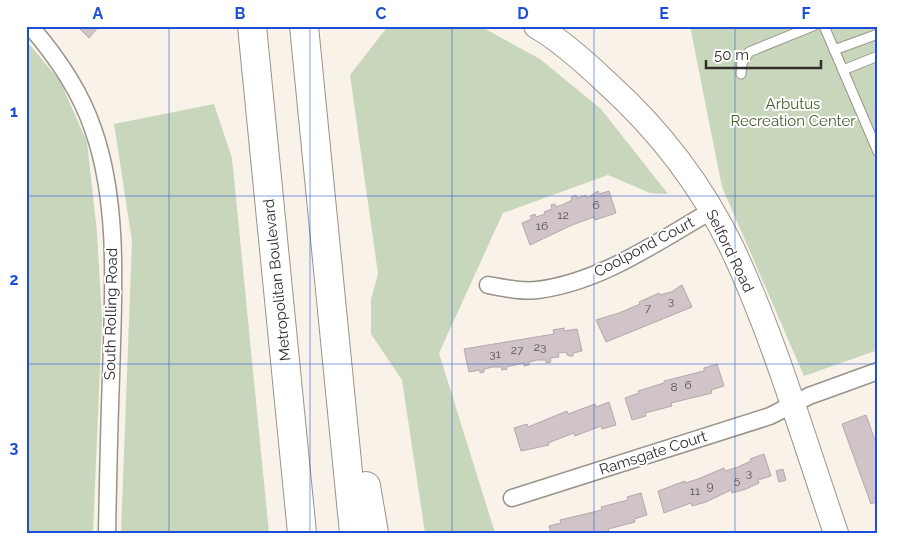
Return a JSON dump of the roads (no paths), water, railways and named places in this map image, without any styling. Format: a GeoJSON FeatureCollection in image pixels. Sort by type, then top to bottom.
{"type":"FeatureCollection","features":[{"type":"Feature","properties":{"kind":"highway"},"geometry":{"type":"LineString","coordinates":[[248,26],[261,116]]}},
{"type":"Feature","properties":{"kind":"highway","name":"Metropolitan Boulevard"},"geometry":{"type":"LineString","coordinates":[[252,26],[302,533]]}},
{"type":"Feature","properties":{"kind":"highway"},"geometry":{"type":"LineString","coordinates":[[304,26],[354,533]]}},
{"type":"Feature","properties":{"kind":"highway"},"geometry":{"type":"LineString","coordinates":[[317,164],[374,533]]}},
{"type":"Feature","properties":{"kind":"street","name":"South Rolling Road"},"geometry":{"type":"LineString","coordinates":[[30,26],[63,68],[79,95],[94,130],[108,199],[114,293],[107,533]]}},
{"type":"Feature","properties":{"kind":"street","name":"Selford Road"},"geometry":{"type":"LineString","coordinates":[[545,28],[606,81],[650,125],[683,167],[711,211],[731,247],[751,292],[836,533]]}},
{"type":"Feature","properties":{"kind":"street","name":"Coolpond Court"},"geometry":{"type":"LineString","coordinates":[[488,285],[512,290],[537,290],[595,274],[640,253],[711,211]]}},
{"type":"Feature","properties":{"kind":"street","name":"Ramsgate Court"},"geometry":{"type":"LineString","coordinates":[[512,498],[770,416],[792,404],[878,371]]}},
{"type":"Feature","properties":{"kind":"lane"},"geometry":{"type":"LineString","coordinates":[[741,74],[742,62],[749,52],[813,26]]}},
{"type":"Feature","properties":{"kind":"lane"},"geometry":{"type":"LineString","coordinates":[[824,26],[878,152]]}},
{"type":"Feature","properties":{"kind":"lane"},"geometry":{"type":"LineString","coordinates":[[834,50],[878,34]]}},
{"type":"Feature","properties":{"kind":"lane"},"geometry":{"type":"LineString","coordinates":[[843,70],[878,56]]}},
{"type":"Feature","properties":{"kind":"park label","name":"Arbutus Recreation Center"},"geometry":{"type":"Point","coordinates":[793,112]}}]}
